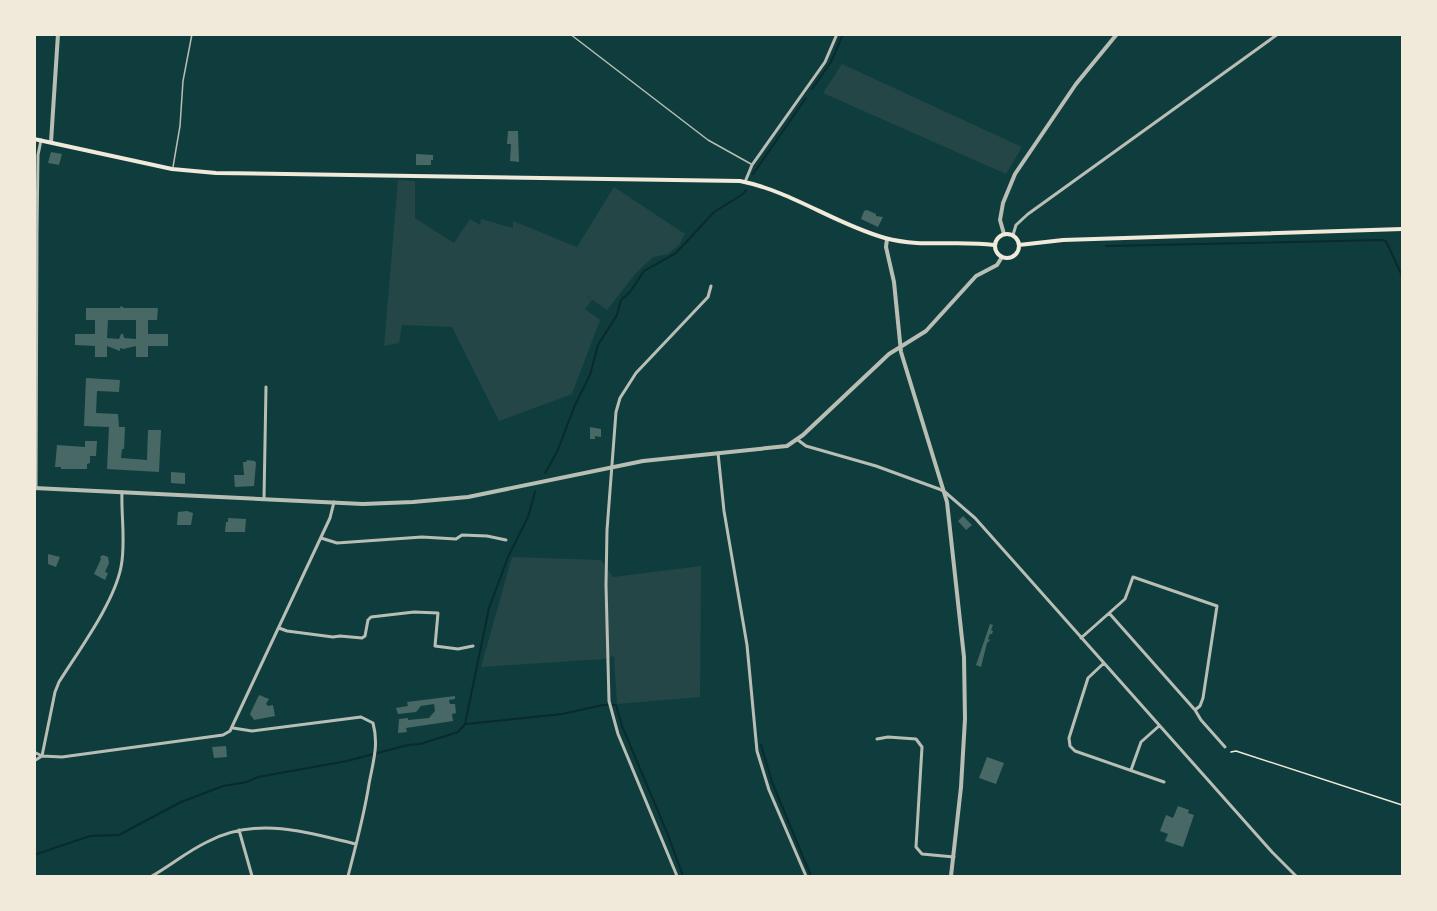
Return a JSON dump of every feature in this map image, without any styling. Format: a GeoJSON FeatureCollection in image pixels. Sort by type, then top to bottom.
{"type":"FeatureCollection","features":[{"type":"Feature","properties":{"kind":"main road"},"geometry":{"type":"LineString","coordinates":[[34,139],[172,169],[227,173],[748,183],[887,239],[914,243],[994,245]]}},
{"type":"Feature","properties":{"kind":"main road"},"geometry":{"type":"LineString","coordinates":[[1019,245],[1072,239],[1402,230]]}},
{"type":"Feature","properties":{"kind":"main road"},"geometry":{"type":"LineString","coordinates":[[1004,234],[1013,236],[1019,245],[1018,251],[1014,256],[1002,257],[996,252],[994,245],[997,238],[1004,234]]}},
{"type":"Feature","properties":{"kind":"street"},"geometry":{"type":"LineString","coordinates":[[51,142],[58,34]]}},
{"type":"Feature","properties":{"kind":"street"},"geometry":{"type":"LineString","coordinates":[[748,183],[752,165],[825,62],[837,34]]}},
{"type":"Feature","properties":{"kind":"street"},"geometry":{"type":"LineString","coordinates":[[1004,234],[1000,220],[1001,213],[1005,196],[1016,174],[1082,76],[1117,34]]}},
{"type":"Feature","properties":{"kind":"street"},"geometry":{"type":"LineString","coordinates":[[1013,236],[1017,223],[1278,34]]}},
{"type":"Feature","properties":{"kind":"street"},"geometry":{"type":"LineString","coordinates":[[41,140],[35,488],[390,504],[468,497],[643,460],[787,446],[798,440],[883,359],[926,331],[976,276],[998,264],[1002,257]]}},
{"type":"Feature","properties":{"kind":"street"},"geometry":{"type":"LineString","coordinates":[[887,239],[886,247],[892,269],[900,346],[945,492],[964,657],[966,699],[961,787],[951,876]]}},
{"type":"Feature","properties":{"kind":"street"},"geometry":{"type":"LineString","coordinates":[[677,876],[618,734],[609,704],[606,559],[614,421],[618,405],[636,373],[708,297],[711,286]]}},
{"type":"Feature","properties":{"kind":"street"},"geometry":{"type":"LineString","coordinates":[[264,499],[266,387]]}},
{"type":"Feature","properties":{"kind":"street"},"geometry":{"type":"LineString","coordinates":[[798,440],[806,446],[876,466],[945,492],[975,518],[1159,726],[1296,876]]}},
{"type":"Feature","properties":{"kind":"street"},"geometry":{"type":"LineString","coordinates":[[718,453],[724,511],[744,622],[757,751],[769,790],[806,876]]}},
{"type":"Feature","properties":{"kind":"street"},"geometry":{"type":"LineString","coordinates":[[34,761],[42,756],[59,682],[104,608],[119,575],[122,561],[122,492]]}},
{"type":"Feature","properties":{"kind":"street"},"geometry":{"type":"LineString","coordinates":[[34,752],[42,756],[69,756],[227,734],[232,728],[321,538],[334,502]]}},
{"type":"Feature","properties":{"kind":"street"},"geometry":{"type":"LineString","coordinates":[[321,538],[337,543],[422,537],[456,539],[462,535],[487,536],[506,540]]}},
{"type":"Feature","properties":{"kind":"street"},"geometry":{"type":"LineString","coordinates":[[1081,638],[1126,596],[1133,577],[1217,606],[1203,698],[1195,710]]}},
{"type":"Feature","properties":{"kind":"street"},"geometry":{"type":"LineString","coordinates":[[279,628],[333,637],[362,638],[365,636],[368,620],[371,617],[414,612],[438,613],[435,646],[458,649],[473,646]]}},
{"type":"Feature","properties":{"kind":"street"},"geometry":{"type":"LineString","coordinates":[[1109,613],[1225,747]]}},
{"type":"Feature","properties":{"kind":"street"},"geometry":{"type":"LineString","coordinates":[[1104,663],[1088,678],[1069,738],[1070,746],[1075,751],[1164,782]]}},
{"type":"Feature","properties":{"kind":"street"},"geometry":{"type":"LineString","coordinates":[[232,728],[252,730],[361,717],[369,720],[374,728],[376,758],[366,812],[348,876]]}},
{"type":"Feature","properties":{"kind":"street"},"geometry":{"type":"LineString","coordinates":[[1131,770],[1141,742],[1159,726]]}},
{"type":"Feature","properties":{"kind":"street"},"geometry":{"type":"LineString","coordinates":[[877,739],[888,737],[916,739],[922,747],[916,847],[922,854],[954,857]]}},
{"type":"Feature","properties":{"kind":"street"},"geometry":{"type":"LineString","coordinates":[[152,876],[208,841],[239,830],[260,827],[288,828],[356,844]]}},
{"type":"Feature","properties":{"kind":"street"},"geometry":{"type":"LineString","coordinates":[[239,830],[252,876]]}},
{"type":"Feature","properties":{"kind":"lane"},"geometry":{"type":"LineString","coordinates":[[172,169],[180,126],[183,81],[192,34]]}},
{"type":"Feature","properties":{"kind":"lane"},"geometry":{"type":"LineString","coordinates":[[570,34],[708,140],[752,165]]}},
{"type":"Feature","properties":{"kind":"path"},"geometry":{"type":"LineString","coordinates":[[1231,752],[1245,754],[1402,805]]}},
{"type":"Feature","properties":{"kind":"shaded area"},"geometry":{"type":"Polygon","coordinates":[[[842,64],[1022,147],[1006,174],[823,93],[842,64]]]}},
{"type":"Feature","properties":{"kind":"shaded area"},"geometry":{"type":"Polygon","coordinates":[[[398,180],[415,181],[415,218],[454,243],[470,219],[480,225],[481,219],[513,228],[513,221],[577,247],[614,187],[685,234],[679,245],[668,254],[653,257],[636,273],[607,310],[574,287],[592,300],[585,309],[600,320],[572,394],[499,421],[452,327],[402,325],[399,343],[384,346],[398,180]]]}},
{"type":"Feature","properties":{"kind":"shaded area"},"geometry":{"type":"Polygon","coordinates":[[[512,557],[601,560],[613,577],[701,566],[700,697],[617,704],[614,656],[604,659],[481,667],[512,557]]]}},
{"type":"Feature","properties":{"kind":"building"},"geometry":{"type":"Polygon","coordinates":[[[508,131],[518,131],[519,162],[510,161],[511,144],[507,144],[508,131]]]}},
{"type":"Feature","properties":{"kind":"building"},"geometry":{"type":"Polygon","coordinates":[[[51,152],[62,154],[59,165],[48,163],[51,152]]]}},
{"type":"Feature","properties":{"kind":"building"},"geometry":{"type":"Polygon","coordinates":[[[416,154],[433,155],[431,165],[416,165],[416,154]]]}},
{"type":"Feature","properties":{"kind":"building"},"geometry":{"type":"Polygon","coordinates":[[[867,210],[876,216],[883,217],[878,227],[861,219],[864,211],[867,210]]]}},
{"type":"Feature","properties":{"kind":"building"},"geometry":{"type":"Polygon","coordinates":[[[121,306],[124,308],[158,308],[157,320],[148,320],[148,334],[168,334],[168,346],[148,346],[148,357],[136,357],[136,346],[120,348],[120,351],[107,346],[107,357],[95,357],[95,346],[75,345],[75,334],[95,334],[95,320],[86,320],[86,308],[120,308],[121,306]],[[108,320],[107,338],[119,339],[123,334],[124,338],[136,339],[136,320],[108,320]]]}},
{"type":"Feature","properties":{"kind":"building"},"geometry":{"type":"Polygon","coordinates":[[[86,378],[120,380],[119,392],[97,391],[96,413],[118,414],[119,427],[125,427],[124,449],[122,449],[121,458],[147,460],[148,430],[161,430],[159,472],[107,469],[109,427],[84,426],[86,378]]]}},
{"type":"Feature","properties":{"kind":"building"},"geometry":{"type":"Polygon","coordinates":[[[590,427],[601,429],[601,437],[595,436],[595,439],[590,439],[590,427]]]}},
{"type":"Feature","properties":{"kind":"building"},"geometry":{"type":"Polygon","coordinates":[[[85,441],[97,441],[96,456],[90,456],[87,469],[55,467],[57,445],[85,447],[85,441]]]}},
{"type":"Feature","properties":{"kind":"building"},"geometry":{"type":"Polygon","coordinates":[[[247,460],[256,463],[254,486],[235,487],[234,475],[244,475],[243,462],[247,460]]]}},
{"type":"Feature","properties":{"kind":"building"},"geometry":{"type":"Polygon","coordinates":[[[171,472],[185,473],[185,484],[171,483],[171,472]]]}},
{"type":"Feature","properties":{"kind":"building"},"geometry":{"type":"Polygon","coordinates":[[[178,512],[193,513],[191,525],[177,525],[178,512]]]}},
{"type":"Feature","properties":{"kind":"building"},"geometry":{"type":"Polygon","coordinates":[[[963,516],[972,525],[966,530],[958,521],[963,516]]]}},
{"type":"Feature","properties":{"kind":"building"},"geometry":{"type":"Polygon","coordinates":[[[228,518],[246,519],[245,532],[225,532],[228,518]]]}},
{"type":"Feature","properties":{"kind":"building"},"geometry":{"type":"Polygon","coordinates":[[[48,554],[60,557],[56,567],[48,564],[48,554]]]}},
{"type":"Feature","properties":{"kind":"building"},"geometry":{"type":"Polygon","coordinates":[[[103,555],[108,557],[109,563],[105,572],[108,573],[105,580],[94,574],[100,557],[103,555]]]}},
{"type":"Feature","properties":{"kind":"building"},"geometry":{"type":"Polygon","coordinates":[[[990,624],[993,625],[991,630],[993,631],[988,639],[990,640],[987,643],[981,667],[976,665],[990,624]]]}},
{"type":"Feature","properties":{"kind":"building"},"geometry":{"type":"Polygon","coordinates":[[[259,695],[269,699],[266,704],[273,705],[275,716],[254,720],[250,714],[259,695]]]}},
{"type":"Feature","properties":{"kind":"building"},"geometry":{"type":"Polygon","coordinates":[[[455,696],[455,699],[449,700],[450,704],[455,704],[456,713],[452,714],[453,721],[406,728],[407,732],[398,733],[399,719],[429,718],[435,711],[434,704],[421,706],[416,712],[398,714],[396,708],[408,706],[407,702],[455,696]]]}},
{"type":"Feature","properties":{"kind":"building"},"geometry":{"type":"Polygon","coordinates":[[[226,746],[227,757],[214,758],[212,747],[226,746]]]}},
{"type":"Feature","properties":{"kind":"building"},"geometry":{"type":"Polygon","coordinates":[[[987,757],[1004,763],[996,784],[979,778],[987,757]]]}},
{"type":"Feature","properties":{"kind":"building"},"geometry":{"type":"Polygon","coordinates":[[[1178,806],[1189,810],[1188,813],[1194,815],[1183,847],[1165,841],[1168,834],[1160,831],[1166,815],[1173,818],[1178,806]]]}},
{"type":"Feature","properties":{"kind":"waterway"},"geometry":{"type":"LineString","coordinates":[[812,89],[831,62],[843,34]]}},
{"type":"Feature","properties":{"kind":"waterway"},"geometry":{"type":"LineString","coordinates":[[753,174],[806,98]]}},
{"type":"Feature","properties":{"kind":"waterway"},"geometry":{"type":"LineString","coordinates":[[545,473],[557,452],[575,405],[590,375],[598,345],[617,315],[621,300],[630,292],[644,271],[676,253],[714,212],[746,190]]}},
{"type":"Feature","properties":{"kind":"waterway"},"geometry":{"type":"LineString","coordinates":[[1106,246],[1381,240],[1386,241],[1402,276]]}},
{"type":"Feature","properties":{"kind":"waterway"},"geometry":{"type":"LineString","coordinates":[[34,855],[90,836],[119,835],[181,802],[223,786],[247,782],[258,777],[347,761],[420,744],[458,732],[465,724],[489,608],[508,557],[528,517],[535,492]]}},
{"type":"Feature","properties":{"kind":"waterway"},"geometry":{"type":"LineString","coordinates":[[466,724],[562,714],[603,705],[616,705],[622,726],[683,876]]}},
{"type":"Feature","properties":{"kind":"waterway"},"geometry":{"type":"LineString","coordinates":[[761,745],[772,782],[811,876]]}}]}
